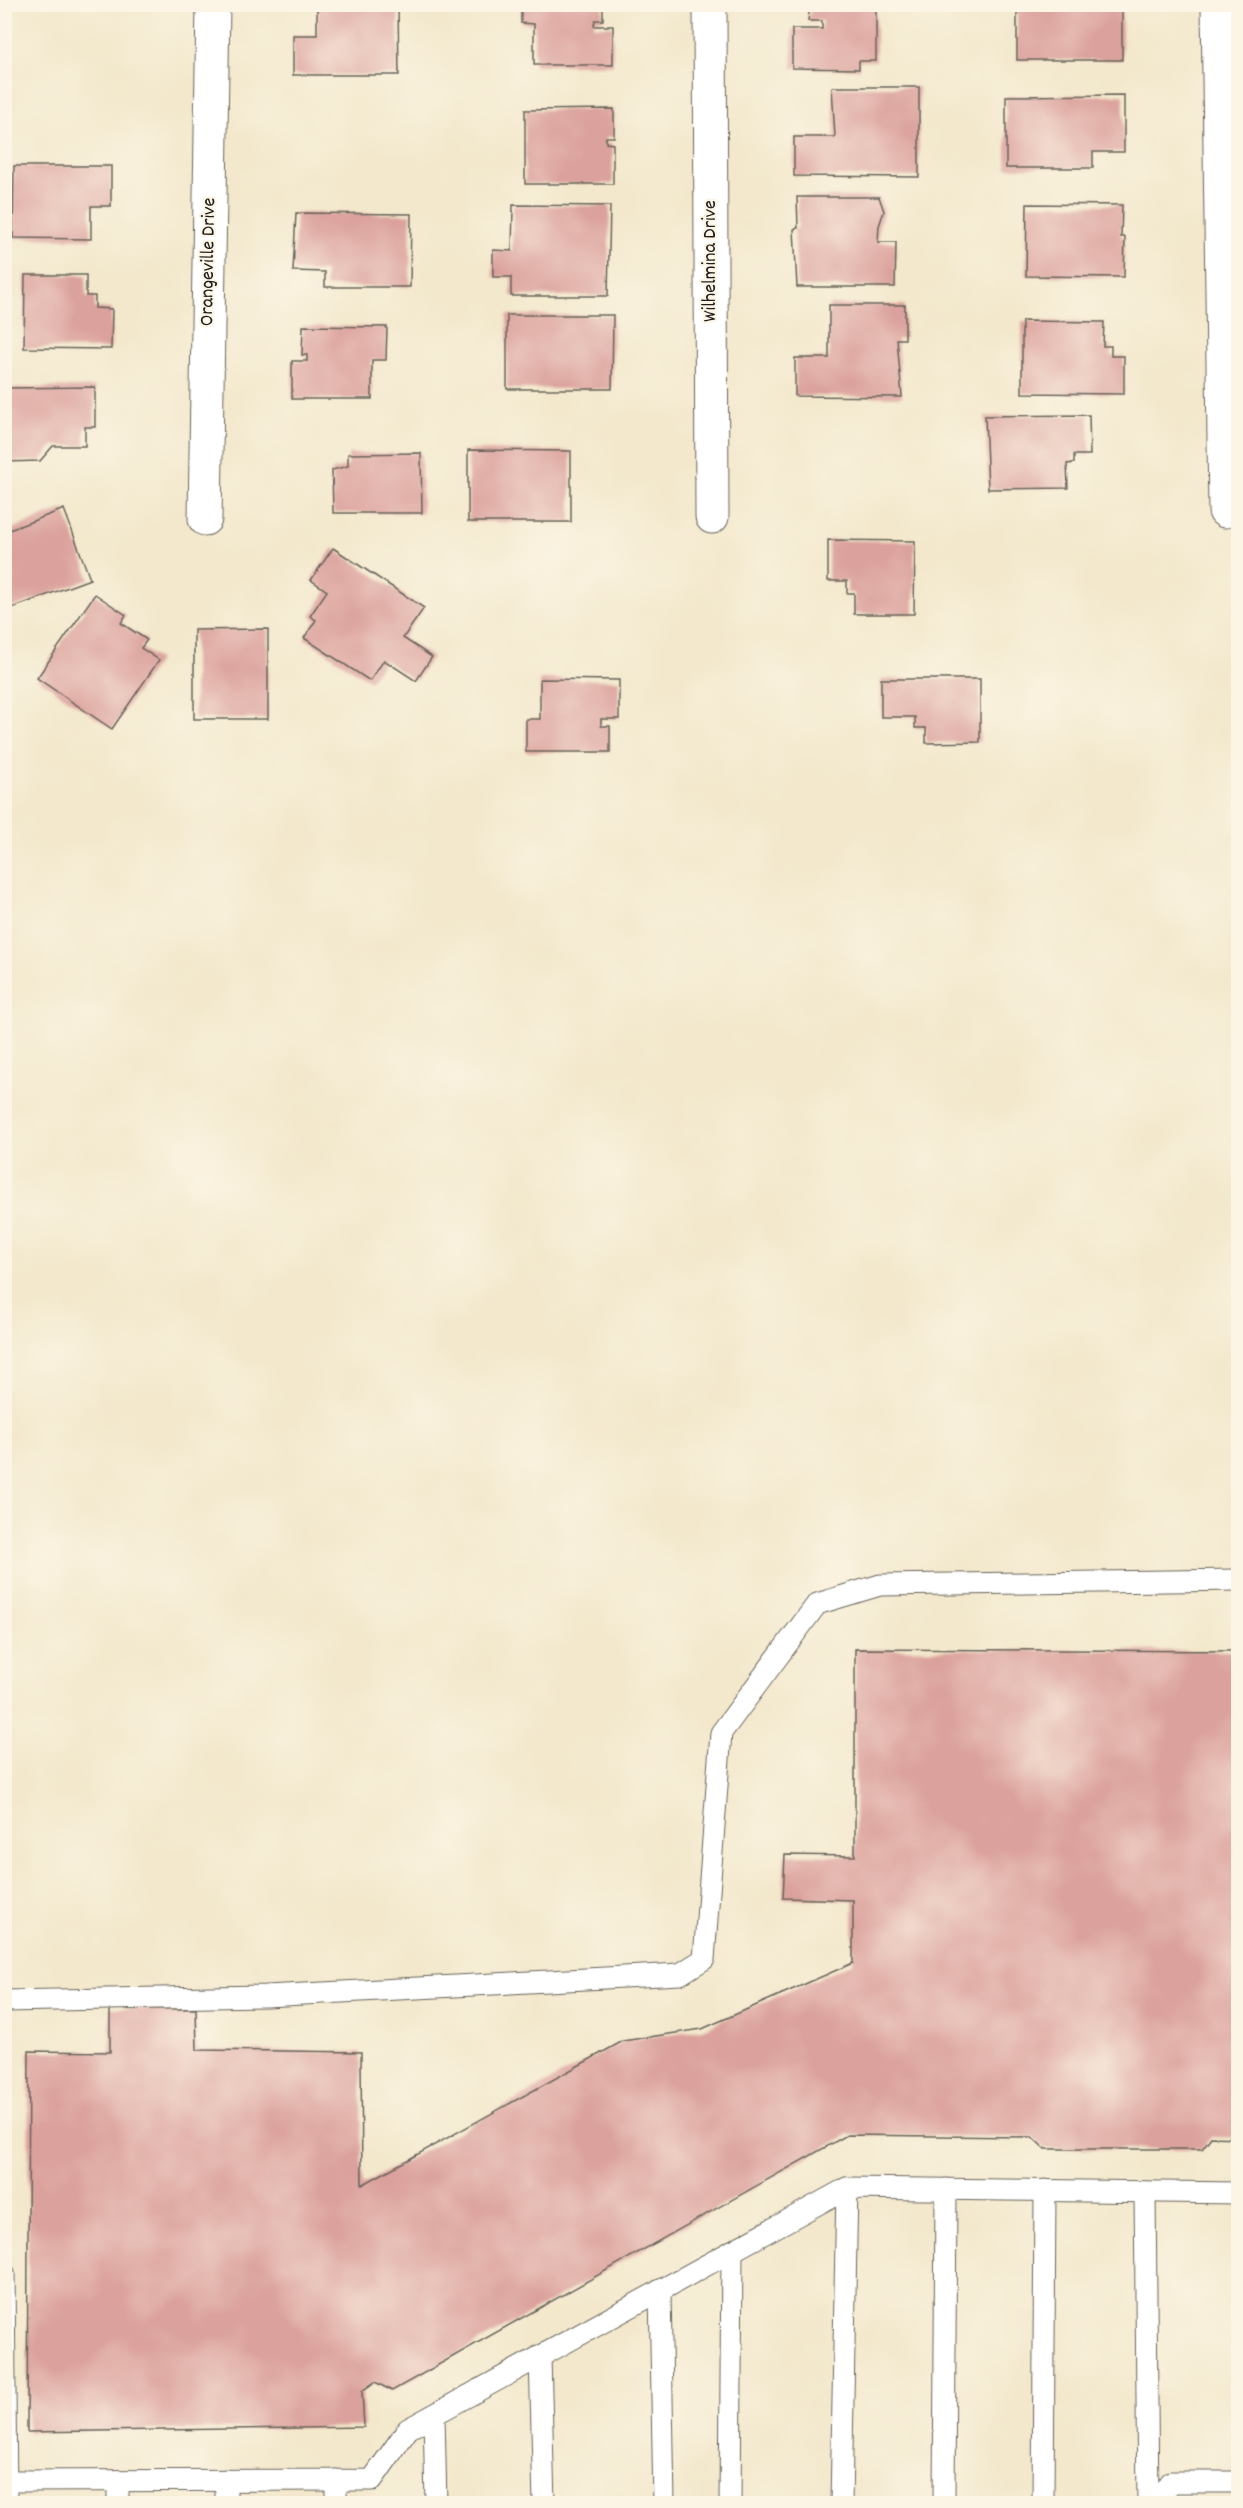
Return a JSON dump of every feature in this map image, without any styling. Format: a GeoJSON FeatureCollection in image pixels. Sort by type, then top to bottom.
{"type":"FeatureCollection","features":[{"type":"Feature","properties":{"kind":"street","name":"Orangeville Drive"},"geometry":{"type":"LineString","coordinates":[[205,519],[213,4]]}},
{"type":"Feature","properties":{"kind":"street","name":"Wilhelmina Drive"},"geometry":{"type":"LineString","coordinates":[[710,4],[712,517]]}},
{"type":"Feature","properties":{"kind":"street"},"geometry":{"type":"LineString","coordinates":[[1218,4],[1225,511]]}},
{"type":"Feature","properties":{"kind":"lane"},"geometry":{"type":"LineString","coordinates":[[4,2001],[266,1996],[680,1974],[704,1959],[721,1733],[817,1604],[880,1585],[1239,1580]]}},
{"type":"Feature","properties":{"kind":"lane"},"geometry":{"type":"LineString","coordinates":[[841,2504],[847,2188]]}},
{"type":"Feature","properties":{"kind":"lane"},"geometry":{"type":"LineString","coordinates":[[5,2481],[372,2480],[408,2429],[847,2188],[1239,2193]]}},
{"type":"Feature","properties":{"kind":"lane"},"geometry":{"type":"LineString","coordinates":[[944,2504],[946,2189]]}},
{"type":"Feature","properties":{"kind":"lane"},"geometry":{"type":"LineString","coordinates":[[1043,2504],[1045,2190]]}},
{"type":"Feature","properties":{"kind":"lane"},"geometry":{"type":"LineString","coordinates":[[1145,2192],[1148,2504]]}},
{"type":"Feature","properties":{"kind":"lane"},"geometry":{"type":"LineString","coordinates":[[730,2504],[732,2251]]}},
{"type":"Feature","properties":{"kind":"lane"},"geometry":{"type":"LineString","coordinates":[[4,2273],[6,2504]]}},
{"type":"Feature","properties":{"kind":"lane"},"geometry":{"type":"LineString","coordinates":[[660,2290],[664,2504]]}},
{"type":"Feature","properties":{"kind":"lane"},"geometry":{"type":"LineString","coordinates":[[540,2356],[544,2504]]}},
{"type":"Feature","properties":{"kind":"lane"},"geometry":{"type":"LineString","coordinates":[[434,2415],[435,2504]]}},
{"type":"Feature","properties":{"kind":"lane"},"geometry":{"type":"LineString","coordinates":[[226,2480],[226,2504]]}},
{"type":"Feature","properties":{"kind":"lane"},"geometry":{"type":"LineString","coordinates":[[336,2480],[336,2504]]}},
{"type":"Feature","properties":{"kind":"lane"},"geometry":{"type":"LineString","coordinates":[[118,2481],[118,2504]]}},
{"type":"Feature","properties":{"kind":"lane"},"geometry":{"type":"LineString","coordinates":[[1156,2504],[1171,2482],[1239,2482]]}},
{"type":"Feature","properties":{"kind":"building"},"geometry":{"type":"Polygon","coordinates":[[[317,4],[398,4],[399,75],[293,75],[293,35],[317,35],[317,4]]]}},
{"type":"Feature","properties":{"kind":"building"},"geometry":{"type":"Polygon","coordinates":[[[810,4],[876,4],[876,61],[859,61],[859,69],[792,68],[792,29],[822,29],[822,21],[808,21],[810,4]]]}},
{"type":"Feature","properties":{"kind":"building"},"geometry":{"type":"Polygon","coordinates":[[[1017,4],[1122,4],[1122,60],[1017,60],[1017,4]]]}},
{"type":"Feature","properties":{"kind":"building"},"geometry":{"type":"Polygon","coordinates":[[[521,5],[603,5],[603,20],[595,20],[594,26],[613,26],[613,65],[534,65],[534,24],[521,23],[521,5]]]}},
{"type":"Feature","properties":{"kind":"building"},"geometry":{"type":"Polygon","coordinates":[[[832,87],[919,87],[919,177],[794,176],[794,137],[835,137],[832,87]]]}},
{"type":"Feature","properties":{"kind":"building"},"geometry":{"type":"Polygon","coordinates":[[[1124,95],[1124,152],[1093,152],[1093,168],[1006,168],[1006,96],[1124,95]]]}},
{"type":"Feature","properties":{"kind":"building"},"geometry":{"type":"Polygon","coordinates":[[[614,109],[614,137],[606,137],[606,143],[613,144],[613,184],[525,184],[525,110],[614,109]]]}},
{"type":"Feature","properties":{"kind":"building"},"geometry":{"type":"Polygon","coordinates":[[[14,166],[111,166],[111,206],[91,206],[91,239],[13,238],[14,166]]]}},
{"type":"Feature","properties":{"kind":"building"},"geometry":{"type":"Polygon","coordinates":[[[797,197],[879,197],[884,211],[879,226],[878,242],[896,242],[895,287],[797,287],[794,229],[798,228],[797,197]]]}},
{"type":"Feature","properties":{"kind":"building"},"geometry":{"type":"Polygon","coordinates":[[[1027,204],[1122,205],[1121,237],[1125,237],[1124,277],[1026,276],[1027,204]]]}},
{"type":"Feature","properties":{"kind":"building"},"geometry":{"type":"Polygon","coordinates":[[[513,205],[610,206],[608,296],[511,296],[511,277],[493,277],[493,250],[512,251],[513,205]]]}},
{"type":"Feature","properties":{"kind":"building"},"geometry":{"type":"Polygon","coordinates":[[[296,213],[411,214],[410,287],[325,287],[325,272],[293,271],[296,213]]]}},
{"type":"Feature","properties":{"kind":"building"},"geometry":{"type":"Polygon","coordinates":[[[25,275],[86,275],[86,296],[95,296],[95,308],[112,309],[111,349],[24,348],[25,275]]]}},
{"type":"Feature","properties":{"kind":"building"},"geometry":{"type":"Polygon","coordinates":[[[829,305],[905,305],[905,339],[897,339],[902,397],[795,396],[795,358],[829,358],[829,305]]]}},
{"type":"Feature","properties":{"kind":"building"},"geometry":{"type":"Polygon","coordinates":[[[507,315],[613,315],[612,389],[507,389],[507,315]]]}},
{"type":"Feature","properties":{"kind":"building"},"geometry":{"type":"Polygon","coordinates":[[[1022,321],[1104,322],[1103,346],[1111,346],[1111,356],[1124,356],[1124,394],[1022,393],[1022,321]]]}},
{"type":"Feature","properties":{"kind":"building"},"geometry":{"type":"Polygon","coordinates":[[[303,326],[387,327],[386,360],[372,360],[372,399],[292,399],[292,361],[307,361],[307,355],[302,355],[303,326]]]}},
{"type":"Feature","properties":{"kind":"building"},"geometry":{"type":"Polygon","coordinates":[[[95,387],[95,427],[85,427],[85,446],[53,446],[40,461],[4,462],[4,388],[95,387]]]}},
{"type":"Feature","properties":{"kind":"building"},"geometry":{"type":"Polygon","coordinates":[[[1089,415],[1090,455],[1074,455],[1074,463],[1067,464],[1068,488],[988,489],[985,416],[1089,415]]]}},
{"type":"Feature","properties":{"kind":"building"},"geometry":{"type":"Polygon","coordinates":[[[468,450],[571,451],[571,522],[468,522],[468,450]]]}},
{"type":"Feature","properties":{"kind":"building"},"geometry":{"type":"Polygon","coordinates":[[[421,453],[422,513],[333,513],[332,470],[348,466],[348,454],[421,453]]]}},
{"type":"Feature","properties":{"kind":"building"},"geometry":{"type":"Polygon","coordinates":[[[64,509],[90,579],[4,611],[4,532],[64,509]]]}},
{"type":"Feature","properties":{"kind":"building"},"geometry":{"type":"Polygon","coordinates":[[[828,540],[915,541],[914,614],[854,614],[854,593],[847,593],[847,581],[828,581],[828,540]]]}},
{"type":"Feature","properties":{"kind":"building"},"geometry":{"type":"Polygon","coordinates":[[[333,548],[424,608],[403,638],[432,657],[416,681],[384,660],[370,681],[304,638],[316,620],[310,616],[327,591],[311,580],[333,548]]]}},
{"type":"Feature","properties":{"kind":"building"},"geometry":{"type":"Polygon","coordinates":[[[95,594],[126,615],[121,623],[147,640],[141,648],[159,660],[112,729],[37,678],[95,594]]]}},
{"type":"Feature","properties":{"kind":"building"},"geometry":{"type":"Polygon","coordinates":[[[268,629],[268,719],[194,719],[194,630],[268,629]]]}},
{"type":"Feature","properties":{"kind":"building"},"geometry":{"type":"Polygon","coordinates":[[[540,679],[619,680],[619,719],[601,719],[601,726],[610,726],[610,752],[526,752],[526,719],[540,719],[540,679]]]}},
{"type":"Feature","properties":{"kind":"building"},"geometry":{"type":"Polygon","coordinates":[[[881,679],[980,679],[980,742],[926,743],[926,728],[915,728],[915,717],[881,717],[881,679]]]}},
{"type":"Feature","properties":{"kind":"building"},"geometry":{"type":"Polygon","coordinates":[[[855,1649],[1238,1651],[1238,2138],[1211,2137],[1202,2149],[1045,2149],[1032,2137],[847,2135],[392,2391],[375,2382],[362,2391],[364,2427],[27,2432],[29,2051],[110,2052],[110,2008],[196,2009],[197,2050],[361,2052],[362,2185],[623,2041],[702,2029],[853,1963],[853,1900],[783,1898],[785,1855],[855,1856],[855,1649]]]}}]}
